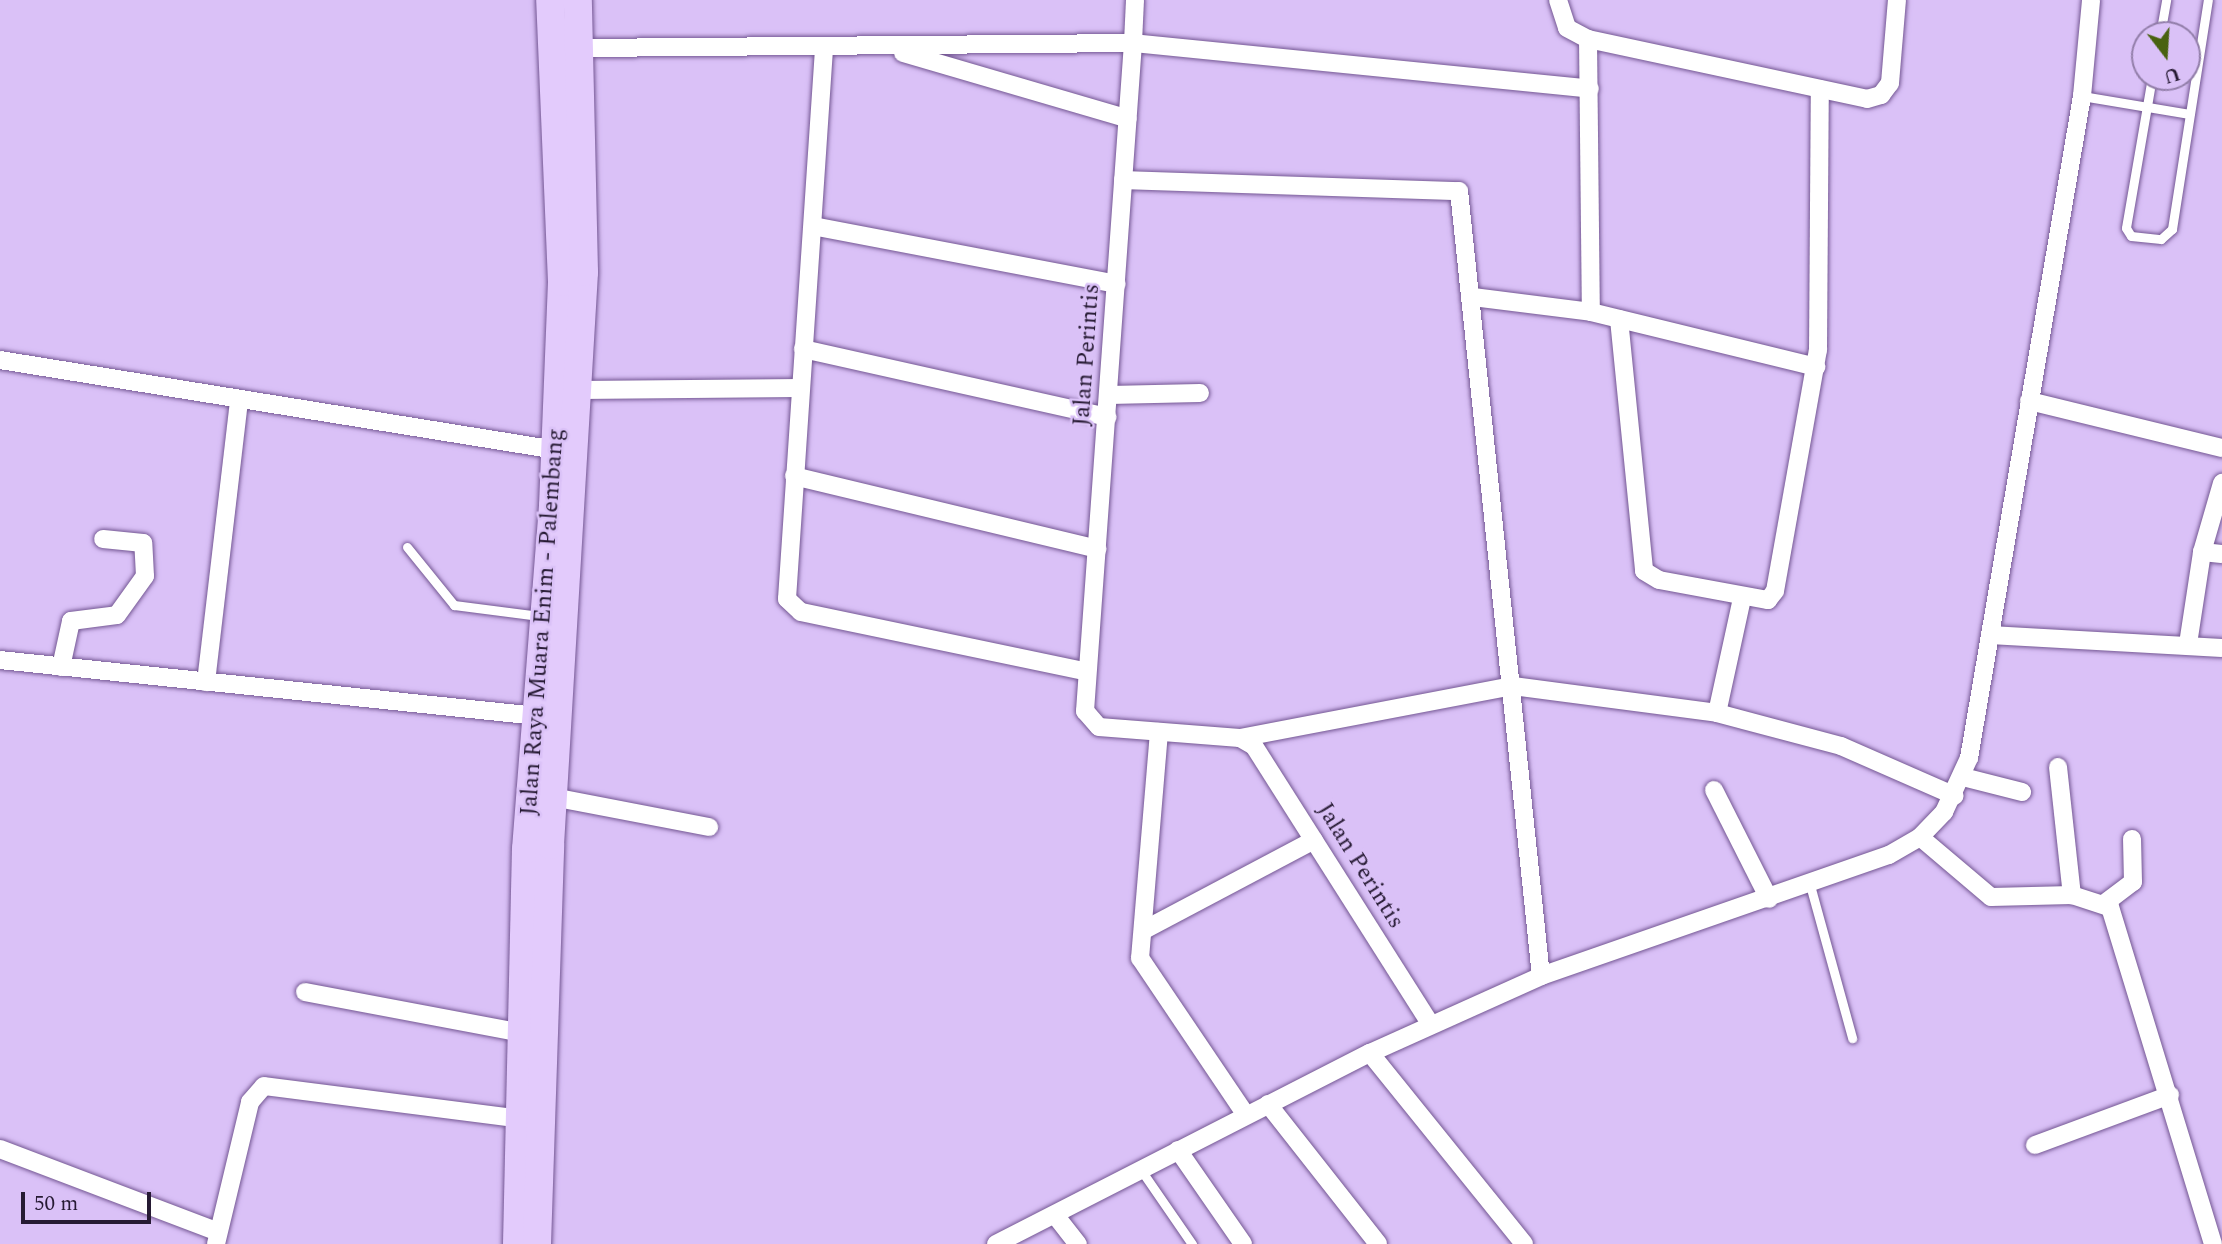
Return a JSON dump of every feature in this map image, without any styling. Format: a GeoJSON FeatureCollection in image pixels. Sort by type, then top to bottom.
{"type":"FeatureCollection","features":[{"type":"Feature","properties":{"kind":"main road"},"geometry":{"type":"LineString","coordinates":[[550,4],[578,1]]}},
{"type":"Feature","properties":{"kind":"main road","name":"Jalan Raya Muara Enim - Palembang"},"geometry":{"type":"LineString","coordinates":[[517,1244],[522,1033],[579,390],[582,48],[578,1]]}},
{"type":"Feature","properties":{"kind":"main road","name":"Jalan Raya Muara Enim - Palembang"},"geometry":{"type":"LineString","coordinates":[[537,1244],[553,797],[544,617],[556,450],[563,211],[550,4]]}},
{"type":"Feature","properties":{"kind":"street","name":"Jalan Perintis"},"geometry":{"type":"LineString","coordinates":[[1136,0],[1085,711],[1094,725],[1240,738],[1260,753],[1431,1026]]}},
{"type":"Feature","properties":{"kind":"street"},"geometry":{"type":"LineString","coordinates":[[1558,0],[1567,28],[1588,39],[1867,99],[1887,91],[1897,0]]}},
{"type":"Feature","properties":{"kind":"street"},"geometry":{"type":"LineString","coordinates":[[996,1244],[1370,1053],[1541,976],[1810,886],[1920,837],[1955,796],[1963,777],[1990,635],[2082,96],[2091,0]]}},
{"type":"Feature","properties":{"kind":"street"},"geometry":{"type":"LineString","coordinates":[[1588,39],[1591,312]]}},
{"type":"Feature","properties":{"kind":"street"},"geometry":{"type":"LineString","coordinates":[[582,48],[824,49],[1133,43],[1590,89]]}},
{"type":"Feature","properties":{"kind":"street"},"geometry":{"type":"LineString","coordinates":[[884,47],[1129,119]]}},
{"type":"Feature","properties":{"kind":"street"},"geometry":{"type":"LineString","coordinates":[[824,49],[785,589],[797,610],[1087,672]]}},
{"type":"Feature","properties":{"kind":"street"},"geometry":{"type":"LineString","coordinates":[[1619,319],[1644,571],[1742,598],[1765,601],[1775,591],[1816,367],[1820,89]]}},
{"type":"Feature","properties":{"kind":"street"},"geometry":{"type":"LineString","coordinates":[[1123,180],[1448,186],[1459,191],[1473,297],[1541,976]]}},
{"type":"Feature","properties":{"kind":"street"},"geometry":{"type":"LineString","coordinates":[[813,226],[1116,284]]}},
{"type":"Feature","properties":{"kind":"street"},"geometry":{"type":"LineString","coordinates":[[1473,297],[1591,312],[1816,367]]}},
{"type":"Feature","properties":{"kind":"street"},"geometry":{"type":"LineString","coordinates":[[803,349],[1107,418]]}},
{"type":"Feature","properties":{"kind":"street"},"geometry":{"type":"LineString","coordinates":[[0,360],[239,401],[556,450]]}},
{"type":"Feature","properties":{"kind":"street"},"geometry":{"type":"LineString","coordinates":[[579,390],[800,388]]}},
{"type":"Feature","properties":{"kind":"street"},"geometry":{"type":"LineString","coordinates":[[1109,395],[1200,393]]}},
{"type":"Feature","properties":{"kind":"street"},"geometry":{"type":"LineString","coordinates":[[206,682],[239,401]]}},
{"type":"Feature","properties":{"kind":"street"},"geometry":{"type":"LineString","coordinates":[[2029,401],[2222,448]]}},
{"type":"Feature","properties":{"kind":"street"},"geometry":{"type":"LineString","coordinates":[[794,476],[1097,549]]}},
{"type":"Feature","properties":{"kind":"street"},"geometry":{"type":"LineString","coordinates":[[2188,644],[2202,552],[2222,482]]}},
{"type":"Feature","properties":{"kind":"street"},"geometry":{"type":"LineString","coordinates":[[61,667],[71,621],[117,615],[145,576],[143,543],[103,539]]}},
{"type":"Feature","properties":{"kind":"street"},"geometry":{"type":"LineString","coordinates":[[2202,552],[2222,554]]}},
{"type":"Feature","properties":{"kind":"street"},"geometry":{"type":"LineString","coordinates":[[1717,713],[1742,598]]}},
{"type":"Feature","properties":{"kind":"street"},"geometry":{"type":"LineString","coordinates":[[1990,635],[2222,648]]}},
{"type":"Feature","properties":{"kind":"street"},"geometry":{"type":"LineString","coordinates":[[0,660],[548,718]]}},
{"type":"Feature","properties":{"kind":"street"},"geometry":{"type":"LineString","coordinates":[[1240,738],[1513,686],[1717,713],[1841,746],[1955,796]]}},
{"type":"Feature","properties":{"kind":"street"},"geometry":{"type":"LineString","coordinates":[[1159,732],[1142,962],[1246,1115]]}},
{"type":"Feature","properties":{"kind":"street"},"geometry":{"type":"LineString","coordinates":[[2058,767],[2072,895]]}},
{"type":"Feature","properties":{"kind":"street"},"geometry":{"type":"LineString","coordinates":[[1963,777],[2022,792]]}},
{"type":"Feature","properties":{"kind":"street"},"geometry":{"type":"LineString","coordinates":[[1714,790],[1769,899]]}},
{"type":"Feature","properties":{"kind":"street"},"geometry":{"type":"LineString","coordinates":[[553,797],[709,827]]}},
{"type":"Feature","properties":{"kind":"street"},"geometry":{"type":"LineString","coordinates":[[1920,837],[1991,897],[2072,895],[2105,902],[2118,919],[2213,1244]]}},
{"type":"Feature","properties":{"kind":"street"},"geometry":{"type":"LineString","coordinates":[[2105,902],[2133,882],[2132,839]]}},
{"type":"Feature","properties":{"kind":"street"},"geometry":{"type":"LineString","coordinates":[[1144,930],[1314,840]]}},
{"type":"Feature","properties":{"kind":"street"},"geometry":{"type":"LineString","coordinates":[[305,992],[522,1033]]}},
{"type":"Feature","properties":{"kind":"street"},"geometry":{"type":"LineString","coordinates":[[1370,1053],[1524,1244]]}},
{"type":"Feature","properties":{"kind":"street"},"geometry":{"type":"LineString","coordinates":[[0,1149],[217,1238],[250,1102],[264,1086],[522,1119]]}},
{"type":"Feature","properties":{"kind":"street"},"geometry":{"type":"LineString","coordinates":[[2035,1145],[2170,1095]]}},
{"type":"Feature","properties":{"kind":"street"},"geometry":{"type":"LineString","coordinates":[[1269,1104],[1378,1244]]}},
{"type":"Feature","properties":{"kind":"street"},"geometry":{"type":"LineString","coordinates":[[1178,1150],[1243,1244]]}},
{"type":"Feature","properties":{"kind":"street"},"geometry":{"type":"LineString","coordinates":[[1055,1215],[1077,1244]]}},
{"type":"Feature","properties":{"kind":"lane"},"geometry":{"type":"LineString","coordinates":[[2162,21],[2166,0]]}},
{"type":"Feature","properties":{"kind":"lane"},"geometry":{"type":"LineString","coordinates":[[2150,91],[2126,229],[2135,237],[2171,234],[2208,0]]}},
{"type":"Feature","properties":{"kind":"lane"},"geometry":{"type":"LineString","coordinates":[[2082,96],[2190,114]]}},
{"type":"Feature","properties":{"kind":"lane"},"geometry":{"type":"LineString","coordinates":[[407,547],[454,605],[544,617]]}},
{"type":"Feature","properties":{"kind":"lane"},"geometry":{"type":"LineString","coordinates":[[1810,886],[1852,1038]]}},
{"type":"Feature","properties":{"kind":"lane"},"geometry":{"type":"LineString","coordinates":[[1141,1170],[1192,1244]]}}]}
